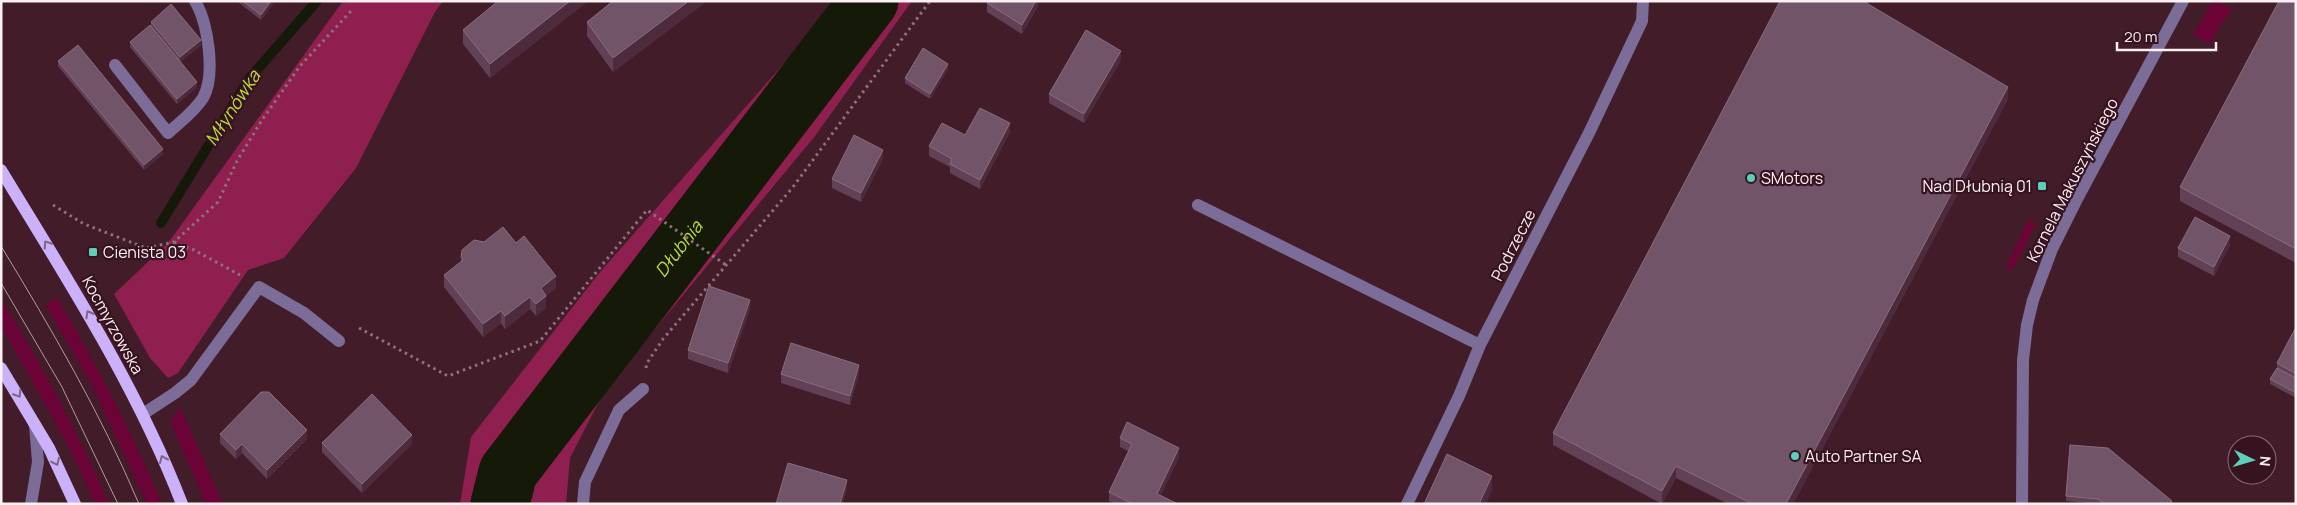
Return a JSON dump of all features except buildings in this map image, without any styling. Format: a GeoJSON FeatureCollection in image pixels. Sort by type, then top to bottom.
{"type":"FeatureCollection","features":[{"type":"Feature","properties":{"kind":"main road","name":"Kocmyrzowska"},"geometry":{"type":"LineString","coordinates":[[1,170],[91,317],[144,414],[182,504]]}},
{"type":"Feature","properties":{"kind":"main road"},"geometry":{"type":"LineString","coordinates":[[1,368],[34,420],[75,504]]}},
{"type":"Feature","properties":{"kind":"street"},"geometry":{"type":"LineString","coordinates":[[115,65],[168,133],[193,112],[204,96],[208,83],[207,39],[202,13],[195,1]]}},
{"type":"Feature","properties":{"kind":"street","name":"Podrzecze"},"geometry":{"type":"LineString","coordinates":[[1407,504],[1459,396],[1480,345],[1588,133],[1642,21],[1643,1]]}},
{"type":"Feature","properties":{"kind":"street","name":"Kornela Makuszyńskiego"},"geometry":{"type":"LineString","coordinates":[[2022,504],[2023,360],[2027,325],[2033,300],[2045,266],[2072,209],[2183,1]]}},
{"type":"Feature","properties":{"kind":"street"},"geometry":{"type":"LineString","coordinates":[[1198,205],[1480,345]]}},
{"type":"Feature","properties":{"kind":"street"},"geometry":{"type":"LineString","coordinates":[[144,414],[191,380],[259,287],[304,313],[339,341]]}},
{"type":"Feature","properties":{"kind":"street"},"geometry":{"type":"LineString","coordinates":[[583,504],[585,482],[619,410],[643,388]]}},
{"type":"Feature","properties":{"kind":"street"},"geometry":{"type":"LineString","coordinates":[[31,504],[39,446],[34,420]]}},
{"type":"Feature","properties":{"kind":"path"},"geometry":{"type":"LineString","coordinates":[[643,388],[647,363],[663,339],[793,187],[930,1]]}},
{"type":"Feature","properties":{"kind":"path"},"geometry":{"type":"LineString","coordinates":[[53,205],[84,224],[146,248],[174,242],[218,202],[237,161],[267,112],[300,66],[351,11]]}},
{"type":"Feature","properties":{"kind":"path"},"geometry":{"type":"LineString","coordinates":[[352,324],[448,376],[540,341],[646,210],[726,265]]}},
{"type":"Feature","properties":{"kind":"path"},"geometry":{"type":"LineString","coordinates":[[174,242],[214,260],[259,287]]}},
{"type":"Feature","properties":{"kind":"shaded area"},"geometry":{"type":"Polygon","coordinates":[[[343,1],[443,1],[435,12],[356,168],[284,258],[248,270],[178,373],[168,378],[150,358],[114,294],[168,243],[343,1]]]}},
{"type":"Feature","properties":{"kind":"shaded area"},"geometry":{"type":"Polygon","coordinates":[[[839,1],[912,1],[815,136],[606,388],[570,458],[566,504],[460,504],[471,437],[600,272],[839,1]]]}},
{"type":"Feature","properties":{"kind":"shaded area"},"geometry":{"type":"Polygon","coordinates":[[[2217,1],[2232,9],[2210,44],[2193,35],[2212,2],[2217,1]]]}},
{"type":"Feature","properties":{"kind":"shaded area"},"geometry":{"type":"Polygon","coordinates":[[[2028,220],[2036,224],[2015,266],[2004,271],[2028,220]]]}},
{"type":"Feature","properties":{"kind":"shaded area"},"geometry":{"type":"Polygon","coordinates":[[[57,298],[113,399],[139,451],[162,504],[147,504],[92,386],[45,304],[57,298]]]}},
{"type":"Feature","properties":{"kind":"shaded area"},"geometry":{"type":"Polygon","coordinates":[[[1,299],[59,399],[109,504],[95,504],[71,451],[1,326],[1,299]]]}},
{"type":"Feature","properties":{"kind":"shaded area"},"geometry":{"type":"Polygon","coordinates":[[[180,407],[223,504],[206,504],[170,421],[180,407]]]}},
{"type":"Feature","properties":{"kind":"waterway","name":"Młynówka"},"geometry":{"type":"LineString","coordinates":[[161,223],[249,79],[317,1]]}},
{"type":"Feature","properties":{"kind":"waterway","name":"Dłubnia"},"geometry":{"type":"LineString","coordinates":[[500,504],[508,472],[869,1]]}},
{"type":"Feature","properties":{"kind":"tram line"},"geometry":{"type":"LineString","coordinates":[[1,246],[75,373],[109,438],[139,504]]}},
{"type":"Feature","properties":{"kind":"tram line"},"geometry":{"type":"LineString","coordinates":[[1,283],[62,387],[118,504]]}},
{"type":"Feature","properties":{"kind":"place","name":"SMotors"},"geometry":{"type":"Point","coordinates":[1751,178]}},
{"type":"Feature","properties":{"kind":"place","name":"Nad Dłubnią 01"},"geometry":{"type":"Point","coordinates":[2042,186]}},
{"type":"Feature","properties":{"kind":"place","name":"Cienista 03"},"geometry":{"type":"Point","coordinates":[93,252]}},
{"type":"Feature","properties":{"kind":"place","name":"Auto Partner SA"},"geometry":{"type":"Point","coordinates":[1795,456]}}]}
